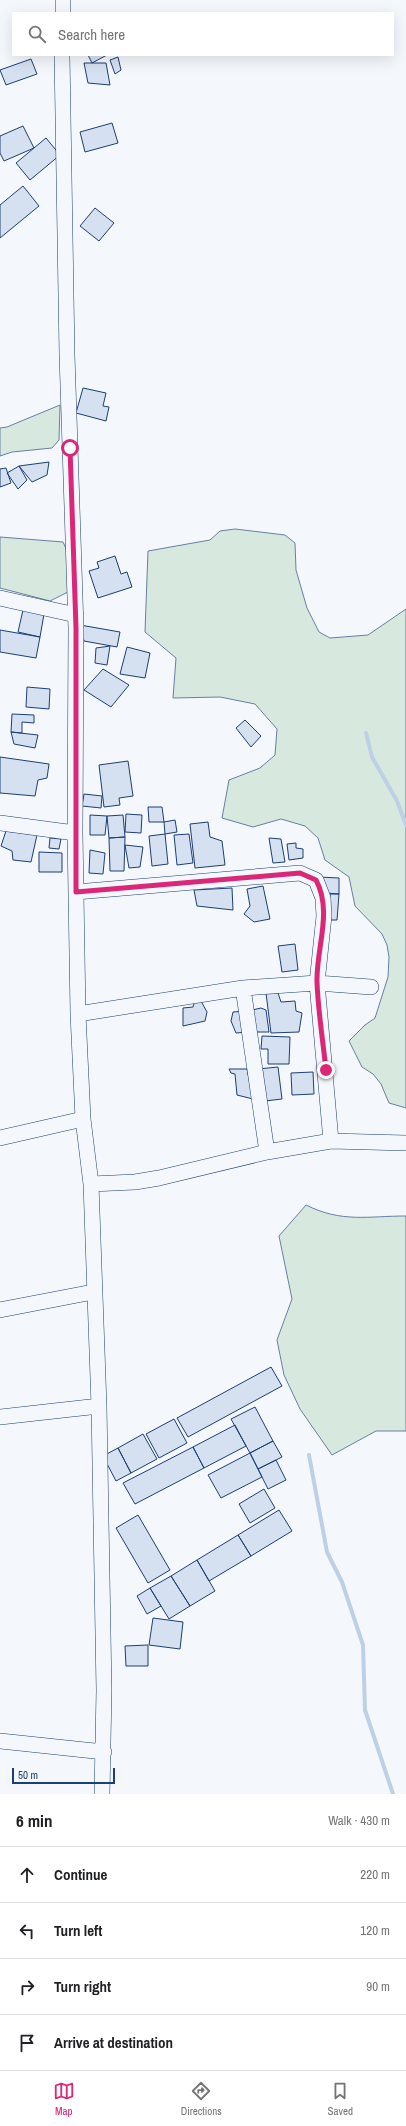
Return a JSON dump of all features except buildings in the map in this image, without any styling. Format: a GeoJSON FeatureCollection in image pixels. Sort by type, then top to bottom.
{"type":"FeatureCollection","features":[{"type":"Feature","properties":{"kind":"street"},"geometry":{"type":"LineString","coordinates":[[63,0],[63,12]]}},
{"type":"Feature","properties":{"kind":"street"},"geometry":{"type":"LineString","coordinates":[[62,56],[67,339],[76,615],[77,736],[75,833],[78,1014],[84,1118],[90,1184],[93,1292],[99,1406],[104,1752],[102,1794]]}},
{"type":"Feature","properties":{"kind":"street"},"geometry":{"type":"LineString","coordinates":[[0,598],[76,615]]}},
{"type":"Feature","properties":{"kind":"street"},"geometry":{"type":"LineString","coordinates":[[0,823],[75,833]]}},
{"type":"Feature","properties":{"kind":"street"},"geometry":{"type":"LineString","coordinates":[[76,892],[300,873],[310,876],[316,880],[323,898],[324,916],[317,983],[331,1141]]}},
{"type":"Feature","properties":{"kind":"street"},"geometry":{"type":"LineString","coordinates":[[78,1014],[243,988],[317,983],[371,987]]}},
{"type":"Feature","properties":{"kind":"street"},"geometry":{"type":"LineString","coordinates":[[243,988],[267,1152]]}},
{"type":"Feature","properties":{"kind":"street"},"geometry":{"type":"LineString","coordinates":[[0,1138],[84,1118]]}},
{"type":"Feature","properties":{"kind":"street"},"geometry":{"type":"LineString","coordinates":[[90,1184],[135,1182],[159,1178],[267,1152],[331,1141],[406,1143]]}},
{"type":"Feature","properties":{"kind":"street"},"geometry":{"type":"LineString","coordinates":[[0,1310],[93,1292]]}},
{"type":"Feature","properties":{"kind":"street"},"geometry":{"type":"LineString","coordinates":[[0,1417],[99,1406]]}},
{"type":"Feature","properties":{"kind":"street"},"geometry":{"type":"LineString","coordinates":[[0,1741],[104,1752]]}},
{"type":"Feature","properties":{"kind":"shaded area"},"geometry":{"type":"Polygon","coordinates":[[[60,405],[59,440],[52,448],[12,452],[0,456],[0,428],[7,427],[60,405]]]}},
{"type":"Feature","properties":{"kind":"shaded area"},"geometry":{"type":"Polygon","coordinates":[[[235,529],[285,535],[295,543],[296,570],[307,608],[319,632],[330,638],[368,635],[406,609],[406,1108],[389,1103],[381,1084],[373,1074],[362,1067],[349,1041],[365,1025],[375,1018],[388,977],[389,957],[387,945],[382,934],[355,906],[349,877],[325,860],[318,838],[305,826],[281,819],[253,827],[222,818],[229,780],[260,768],[275,755],[277,729],[255,704],[220,697],[173,698],[176,658],[145,632],[148,551],[210,540],[220,531],[235,529]]]}},
{"type":"Feature","properties":{"kind":"shaded area"},"geometry":{"type":"Polygon","coordinates":[[[0,537],[63,542],[70,557],[68,592],[50,601],[0,588],[0,537]]]}},
{"type":"Feature","properties":{"kind":"shaded area"},"geometry":{"type":"Polygon","coordinates":[[[306,1205],[319,1211],[343,1216],[406,1216],[406,1431],[376,1431],[332,1455],[300,1409],[284,1375],[277,1340],[292,1299],[279,1236],[306,1205]]]}},
{"type":"Feature","properties":{"kind":"waterway"},"geometry":{"type":"LineString","coordinates":[[366,733],[372,757],[397,801],[406,825]]}},
{"type":"Feature","properties":{"kind":"waterway"},"geometry":{"type":"LineString","coordinates":[[309,1455],[327,1552],[342,1582],[363,1645],[365,1710],[393,1794]]}},
{"type":"Feature","properties":{"kind":"route"},"geometry":{"type":"LineString","coordinates":[[70,448],[76,628],[76,892],[300,873],[310,876],[316,880],[323,898],[324,916],[317,983],[326,1070]]}}]}
